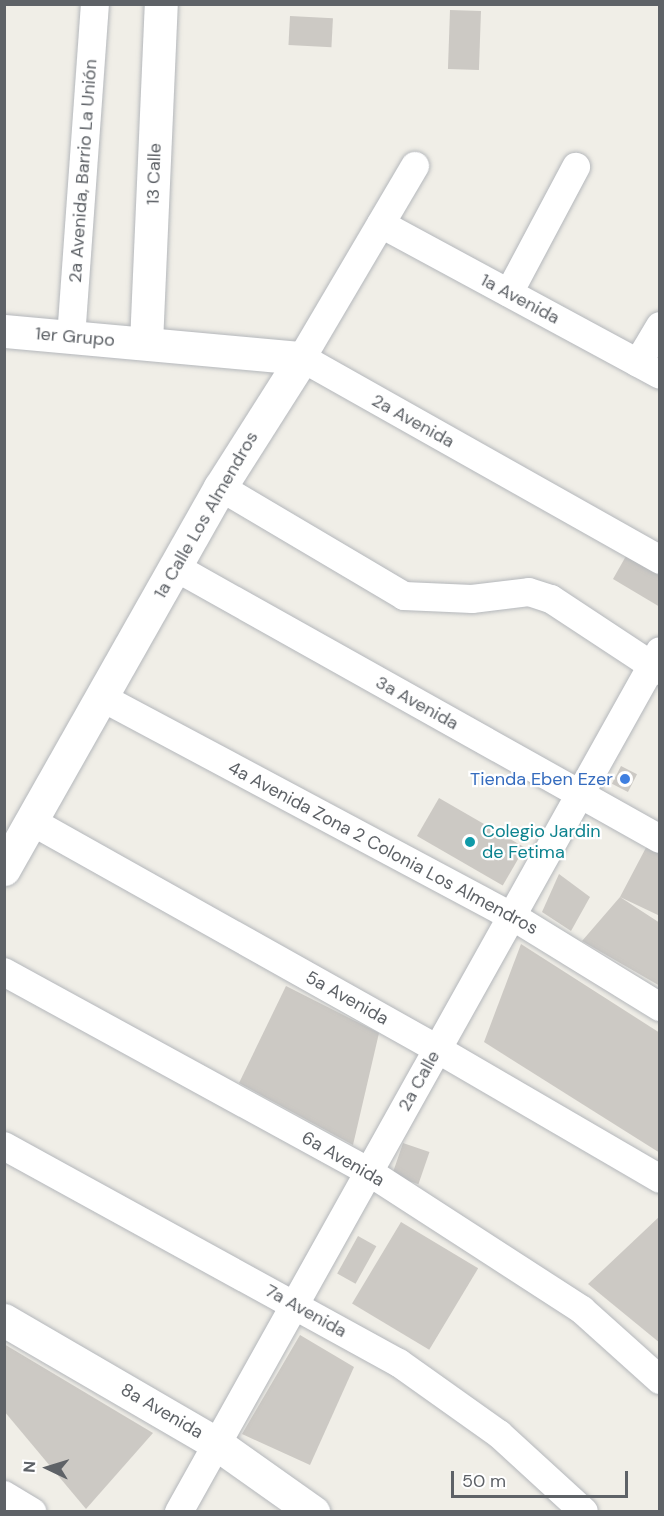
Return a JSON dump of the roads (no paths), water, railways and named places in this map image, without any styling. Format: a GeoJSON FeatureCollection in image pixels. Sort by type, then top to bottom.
{"type":"FeatureCollection","features":[{"type":"Feature","properties":{"kind":"street","name":"2a Avenida, Barrio La Unión"},"geometry":{"type":"LineString","coordinates":[[70,338],[95,4]]}},
{"type":"Feature","properties":{"kind":"street","name":"13 Calle"},"geometry":{"type":"LineString","coordinates":[[146,343],[161,4]]}},
{"type":"Feature","properties":{"kind":"street","name":"1a Calle Los Almendros"},"geometry":{"type":"LineString","coordinates":[[4,869],[220,487],[302,358],[415,166]]}},
{"type":"Feature","properties":{"kind":"street"},"geometry":{"type":"LineString","coordinates":[[509,294],[576,167]]}},
{"type":"Feature","properties":{"kind":"street","name":"1a Avenida"},"geometry":{"type":"LineString","coordinates":[[381,224],[649,369]]}},
{"type":"Feature","properties":{"kind":"street"},"geometry":{"type":"LineString","coordinates":[[649,369],[660,326]]}},
{"type":"Feature","properties":{"kind":"street","name":"1er Grupo"},"geometry":{"type":"LineString","coordinates":[[4,331],[146,343]]}},
{"type":"Feature","properties":{"kind":"street","name":"2a Avenida"},"geometry":{"type":"LineString","coordinates":[[146,343],[302,358],[660,560]]}},
{"type":"Feature","properties":{"kind":"street"},"geometry":{"type":"LineString","coordinates":[[220,487],[404,596],[472,599],[529,592],[551,599],[657,663]]}},
{"type":"Feature","properties":{"kind":"street","name":"3a Avenida"},"geometry":{"type":"LineString","coordinates":[[175,567],[660,840]]}},
{"type":"Feature","properties":{"kind":"street","name":"2a Calle"},"geometry":{"type":"LineString","coordinates":[[179,1512],[580,794],[657,663]]}},
{"type":"Feature","properties":{"kind":"street","name":"4a Avenida Zona 2 Colonia Los Almendros"},"geometry":{"type":"LineString","coordinates":[[101,698],[512,916],[660,1007]]}},
{"type":"Feature","properties":{"kind":"street","name":"5a Avenida"},"geometry":{"type":"LineString","coordinates":[[31,821],[437,1049],[660,1179]]}},
{"type":"Feature","properties":{"kind":"street","name":"6a Avenida"},"geometry":{"type":"LineString","coordinates":[[4,972],[369,1172],[582,1310],[660,1380]]}},
{"type":"Feature","properties":{"kind":"street","name":"7a Avenida"},"geometry":{"type":"LineString","coordinates":[[4,1146],[399,1363],[499,1434],[584,1512]]}},
{"type":"Feature","properties":{"kind":"street","name":"8a Avenida"},"geometry":{"type":"LineString","coordinates":[[4,1320],[217,1444],[313,1512]]}},
{"type":"Feature","properties":{"kind":"street"},"geometry":{"type":"LineString","coordinates":[[4,1495],[32,1512]]}},
{"type":"Feature","properties":{"kind":"place","name":"Tienda Eben Ezer"},"geometry":{"type":"Point","coordinates":[625,779]}},
{"type":"Feature","properties":{"kind":"place","name":"Colegio Jardin de Fetima"},"geometry":{"type":"Point","coordinates":[470,842]}}]}
